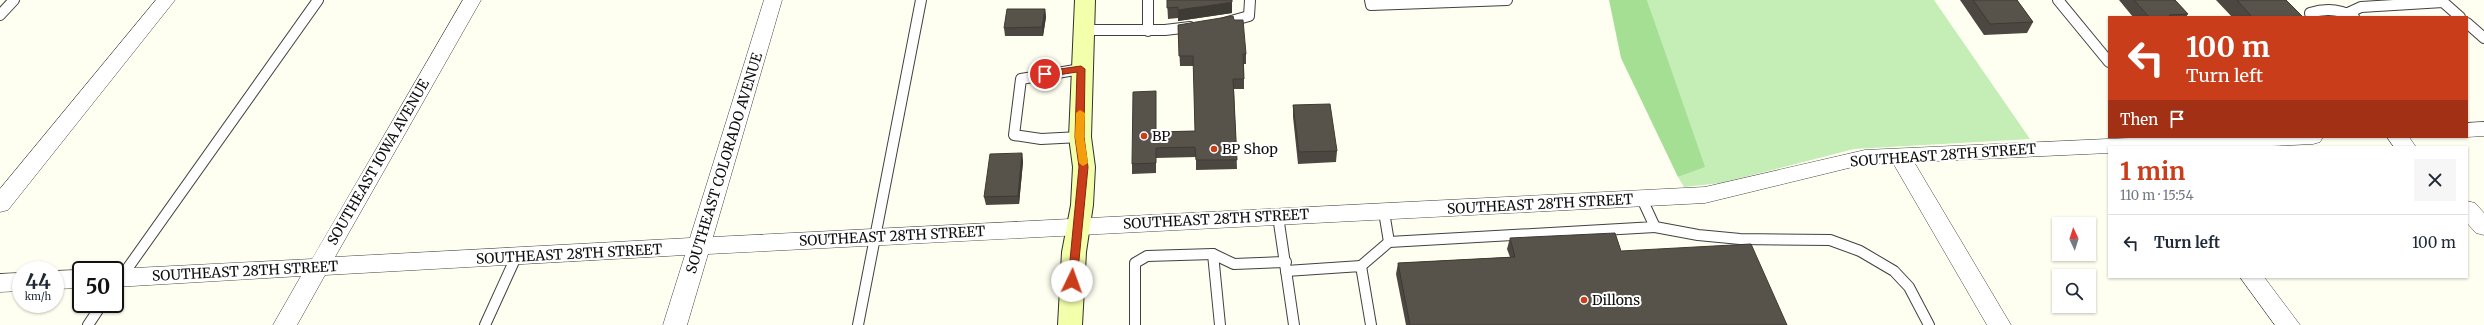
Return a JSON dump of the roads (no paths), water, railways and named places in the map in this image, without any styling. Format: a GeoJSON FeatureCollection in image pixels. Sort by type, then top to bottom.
{"type":"FeatureCollection","features":[{"type":"Feature","properties":{"kind":"main road"},"geometry":{"type":"LineString","coordinates":[[1070,325],[1074,252],[1084,167],[1080,137],[1081,69],[1085,0]]}},
{"type":"Feature","properties":{"kind":"street"},"geometry":{"type":"LineString","coordinates":[[0,204],[166,0]]}},
{"type":"Feature","properties":{"kind":"street","name":"SOUTHEAST IOWA AVENUE"},"geometry":{"type":"LineString","coordinates":[[285,325],[472,0]]}},
{"type":"Feature","properties":{"kind":"street","name":"SOUTHEAST COLORADO AVENUE"},"geometry":{"type":"LineString","coordinates":[[676,325],[773,0]]}},
{"type":"Feature","properties":{"kind":"street"},"geometry":{"type":"LineString","coordinates":[[2468,130],[2484,129]]}},
{"type":"Feature","properties":{"kind":"street","name":"SOUTHEAST 28TH STREET"},"geometry":{"type":"LineString","coordinates":[[124,280],[1078,226],[1642,200],[1726,192],[1853,159],[2148,143],[2286,138]]}},
{"type":"Feature","properties":{"kind":"street"},"geometry":{"type":"LineString","coordinates":[[2397,138],[2405,146]]}},
{"type":"Feature","properties":{"kind":"street"},"geometry":{"type":"LineString","coordinates":[[1900,157],[1999,325]]}},
{"type":"Feature","properties":{"kind":"street"},"geometry":{"type":"LineString","coordinates":[[2468,211],[2484,227]]}},
{"type":"Feature","properties":{"kind":"street"},"geometry":{"type":"LineString","coordinates":[[2252,278],[2288,325]]}},
{"type":"Feature","properties":{"kind":"street"},"geometry":{"type":"LineString","coordinates":[[0,283],[12,282]]}},
{"type":"Feature","properties":{"kind":"lane"},"geometry":{"type":"LineString","coordinates":[[0,15],[14,0]]}},
{"type":"Feature","properties":{"kind":"lane"},"geometry":{"type":"LineString","coordinates":[[124,270],[318,0]]}},
{"type":"Feature","properties":{"kind":"lane"},"geometry":{"type":"LineString","coordinates":[[858,325],[921,0]]}},
{"type":"Feature","properties":{"kind":"lane"},"geometry":{"type":"LineString","coordinates":[[1148,0],[1148,31]]}},
{"type":"Feature","properties":{"kind":"lane"},"geometry":{"type":"LineString","coordinates":[[1215,25],[1249,16],[1250,0]]}},
{"type":"Feature","properties":{"kind":"lane"},"geometry":{"type":"LineString","coordinates":[[1370,0],[1371,6],[1507,0]]}},
{"type":"Feature","properties":{"kind":"lane"},"geometry":{"type":"LineString","coordinates":[[2058,0],[2108,61]]}},
{"type":"Feature","properties":{"kind":"lane"},"geometry":{"type":"LineString","coordinates":[[2311,16],[2310,13],[2325,8],[2351,15],[2361,7],[2442,1],[2459,16]]}},
{"type":"Feature","properties":{"kind":"lane"},"geometry":{"type":"LineString","coordinates":[[2468,24],[2484,38]]}},
{"type":"Feature","properties":{"kind":"lane"},"geometry":{"type":"LineString","coordinates":[[1083,30],[1148,31],[1201,26]]}},
{"type":"Feature","properties":{"kind":"lane"},"geometry":{"type":"LineString","coordinates":[[1080,137],[1041,139],[1014,135],[1021,79],[1081,69]]}},
{"type":"Feature","properties":{"kind":"lane"},"geometry":{"type":"LineString","coordinates":[[1642,200],[1654,228]]}},
{"type":"Feature","properties":{"kind":"lane"},"geometry":{"type":"LineString","coordinates":[[1384,212],[1389,242]]}},
{"type":"Feature","properties":{"kind":"lane"},"geometry":{"type":"LineString","coordinates":[[1278,216],[1294,325]]}},
{"type":"Feature","properties":{"kind":"lane"},"geometry":{"type":"LineString","coordinates":[[1135,325],[1135,263],[1147,256],[1213,254],[1234,264],[1362,266],[1389,242],[1654,228],[1698,235],[1740,239],[1830,240],[1860,251],[1894,271],[1909,287],[1929,325]]}},
{"type":"Feature","properties":{"kind":"lane"},"geometry":{"type":"LineString","coordinates":[[1213,254],[1220,325]]}},
{"type":"Feature","properties":{"kind":"lane"},"geometry":{"type":"LineString","coordinates":[[484,325],[496,304],[516,257]]}},
{"type":"Feature","properties":{"kind":"lane"},"geometry":{"type":"LineString","coordinates":[[1362,266],[1371,325]]}},
{"type":"Feature","properties":{"kind":"lane"},"geometry":{"type":"LineString","coordinates":[[88,325],[96,313]]}},
{"type":"Feature","properties":{"kind":"place","name":"BP"},"geometry":{"type":"Point","coordinates":[1144,136]}},
{"type":"Feature","properties":{"kind":"place","name":"BP Shop"},"geometry":{"type":"Point","coordinates":[1214,149]}},
{"type":"Feature","properties":{"kind":"place","name":"Dillons"},"geometry":{"type":"Point","coordinates":[1584,300]}}]}
